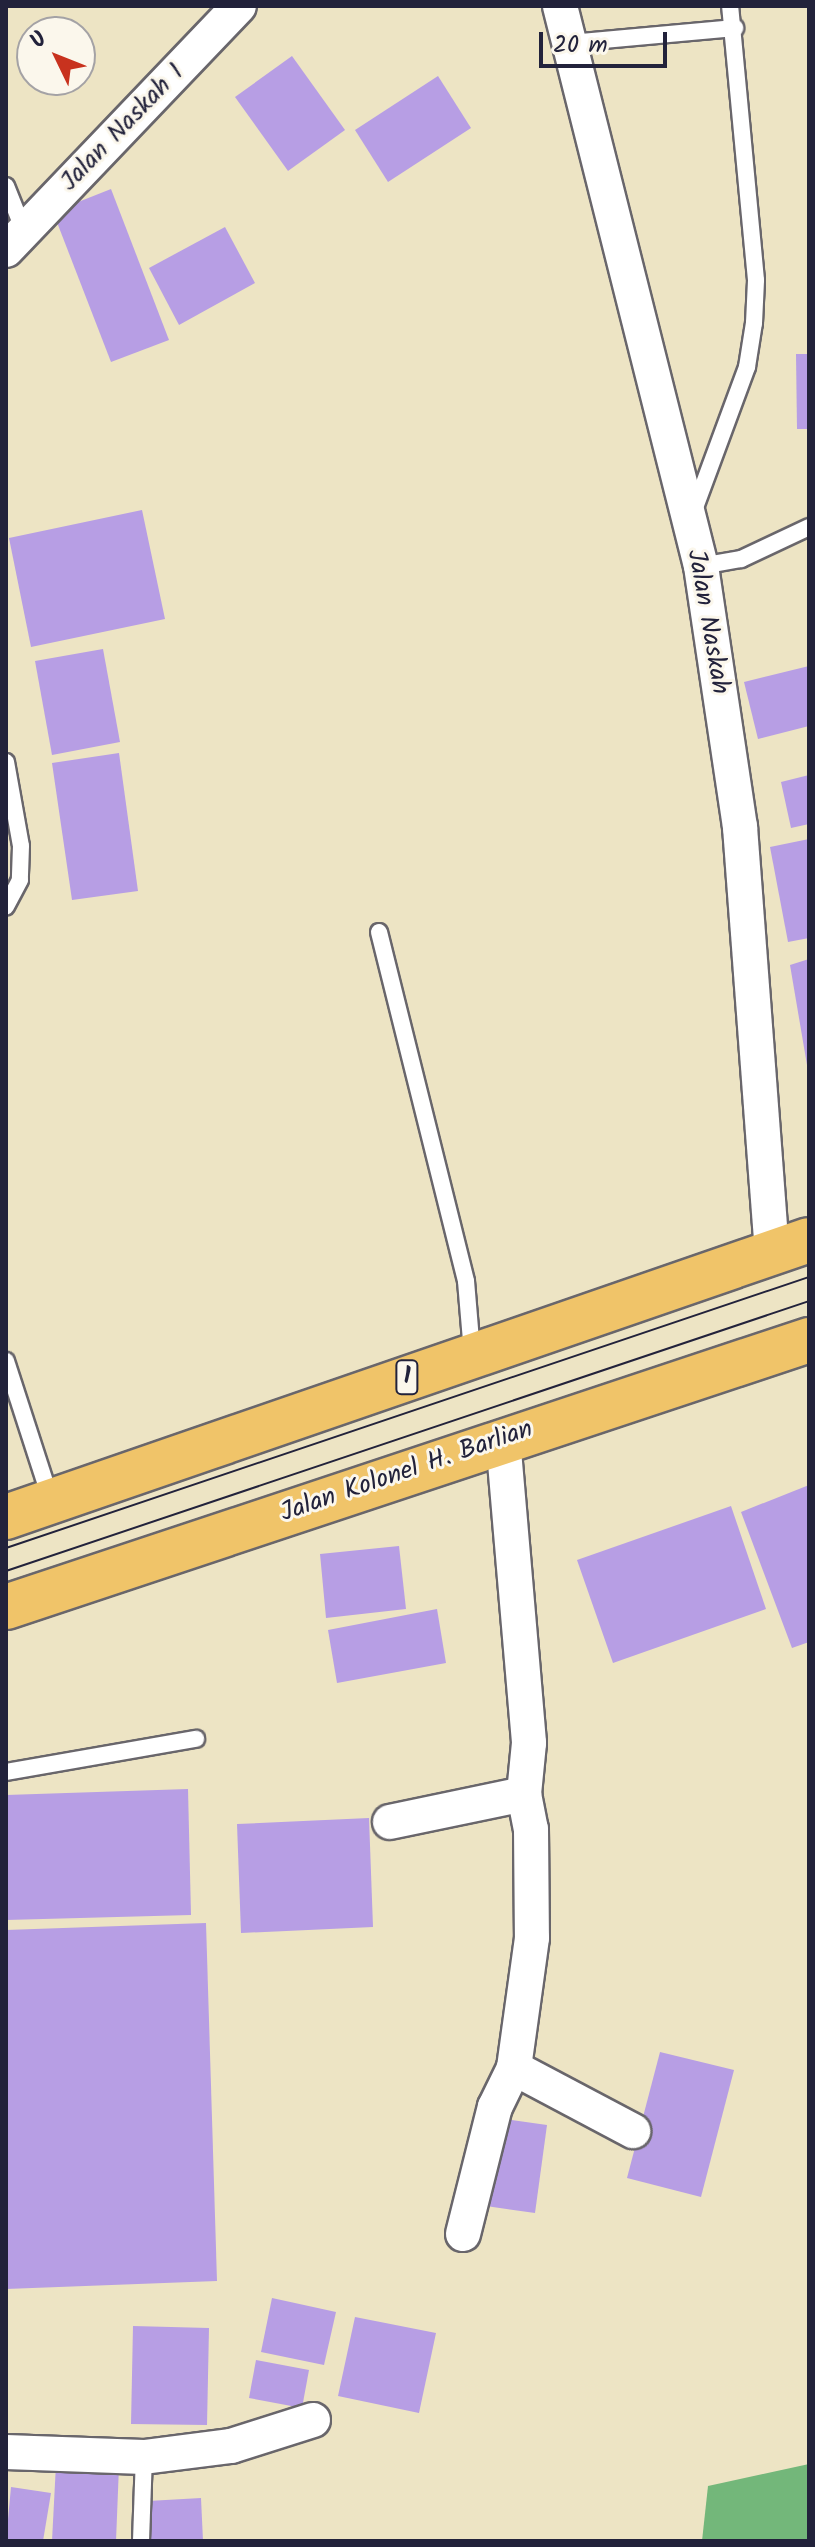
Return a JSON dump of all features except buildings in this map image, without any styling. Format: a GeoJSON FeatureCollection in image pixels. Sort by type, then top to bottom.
{"type":"FeatureCollection","features":[{"type":"Feature","properties":{"kind":"highway","name":"1"},"geometry":{"type":"LineString","coordinates":[[6,1517],[790,1246]]}},
{"type":"Feature","properties":{"kind":"highway","name":"Jalan Kolonel H. Barlian"},"geometry":{"type":"LineString","coordinates":[[6,1607],[503,1439],[809,1340]]}},
{"type":"Feature","properties":{"kind":"street","name":"Jalan Naskah 1"},"geometry":{"type":"LineString","coordinates":[[15,241],[239,6]]}},
{"type":"Feature","properties":{"kind":"street","name":"Jalan Naskah"},"geometry":{"type":"LineString","coordinates":[[560,6],[688,525],[701,566],[740,827],[790,1246]]}},
{"type":"Feature","properties":{"kind":"street"},"geometry":{"type":"LineString","coordinates":[[463,2234],[495,2107],[514,2068],[532,1938],[531,1829],[524,1794],[529,1743],[503,1439]]}},
{"type":"Feature","properties":{"kind":"street"},"geometry":{"type":"LineString","coordinates":[[390,1822],[524,1794]]}},
{"type":"Feature","properties":{"kind":"street"},"geometry":{"type":"LineString","coordinates":[[514,2068],[633,2131]]}},
{"type":"Feature","properties":{"kind":"street"},"geometry":{"type":"LineString","coordinates":[[6,2452],[144,2457],[231,2446],[313,2420]]}},
{"type":"Feature","properties":{"kind":"lane"},"geometry":{"type":"LineString","coordinates":[[688,525],[747,367],[754,323],[756,280],[735,28],[730,6]]}},
{"type":"Feature","properties":{"kind":"lane"},"geometry":{"type":"LineString","coordinates":[[570,43],[735,28]]}},
{"type":"Feature","properties":{"kind":"lane"},"geometry":{"type":"LineString","coordinates":[[6,186],[15,241]]}},
{"type":"Feature","properties":{"kind":"lane"},"geometry":{"type":"LineString","coordinates":[[701,566],[741,559],[809,527]]}},
{"type":"Feature","properties":{"kind":"lane"},"geometry":{"type":"LineString","coordinates":[[6,762],[21,846],[20,880],[6,906]]}},
{"type":"Feature","properties":{"kind":"lane"},"geometry":{"type":"LineString","coordinates":[[379,932],[466,1281],[472,1354]]}},
{"type":"Feature","properties":{"kind":"lane"},"geometry":{"type":"LineString","coordinates":[[6,1361],[51,1502]]}},
{"type":"Feature","properties":{"kind":"lane"},"geometry":{"type":"LineString","coordinates":[[6,1772],[196,1739]]}},
{"type":"Feature","properties":{"kind":"lane"},"geometry":{"type":"LineString","coordinates":[[141,2541],[144,2457]]}},
{"type":"Feature","properties":{"kind":"green space"},"geometry":{"type":"Polygon","coordinates":[[[809,2464],[809,2541],[702,2541],[708,2486],[809,2464]]]}},
{"type":"Feature","properties":{"kind":"tram line"},"geometry":{"type":"LineString","coordinates":[[6,1548],[809,1277]]}},
{"type":"Feature","properties":{"kind":"tram line"},"geometry":{"type":"LineString","coordinates":[[6,1571],[809,1301]]}}]}
